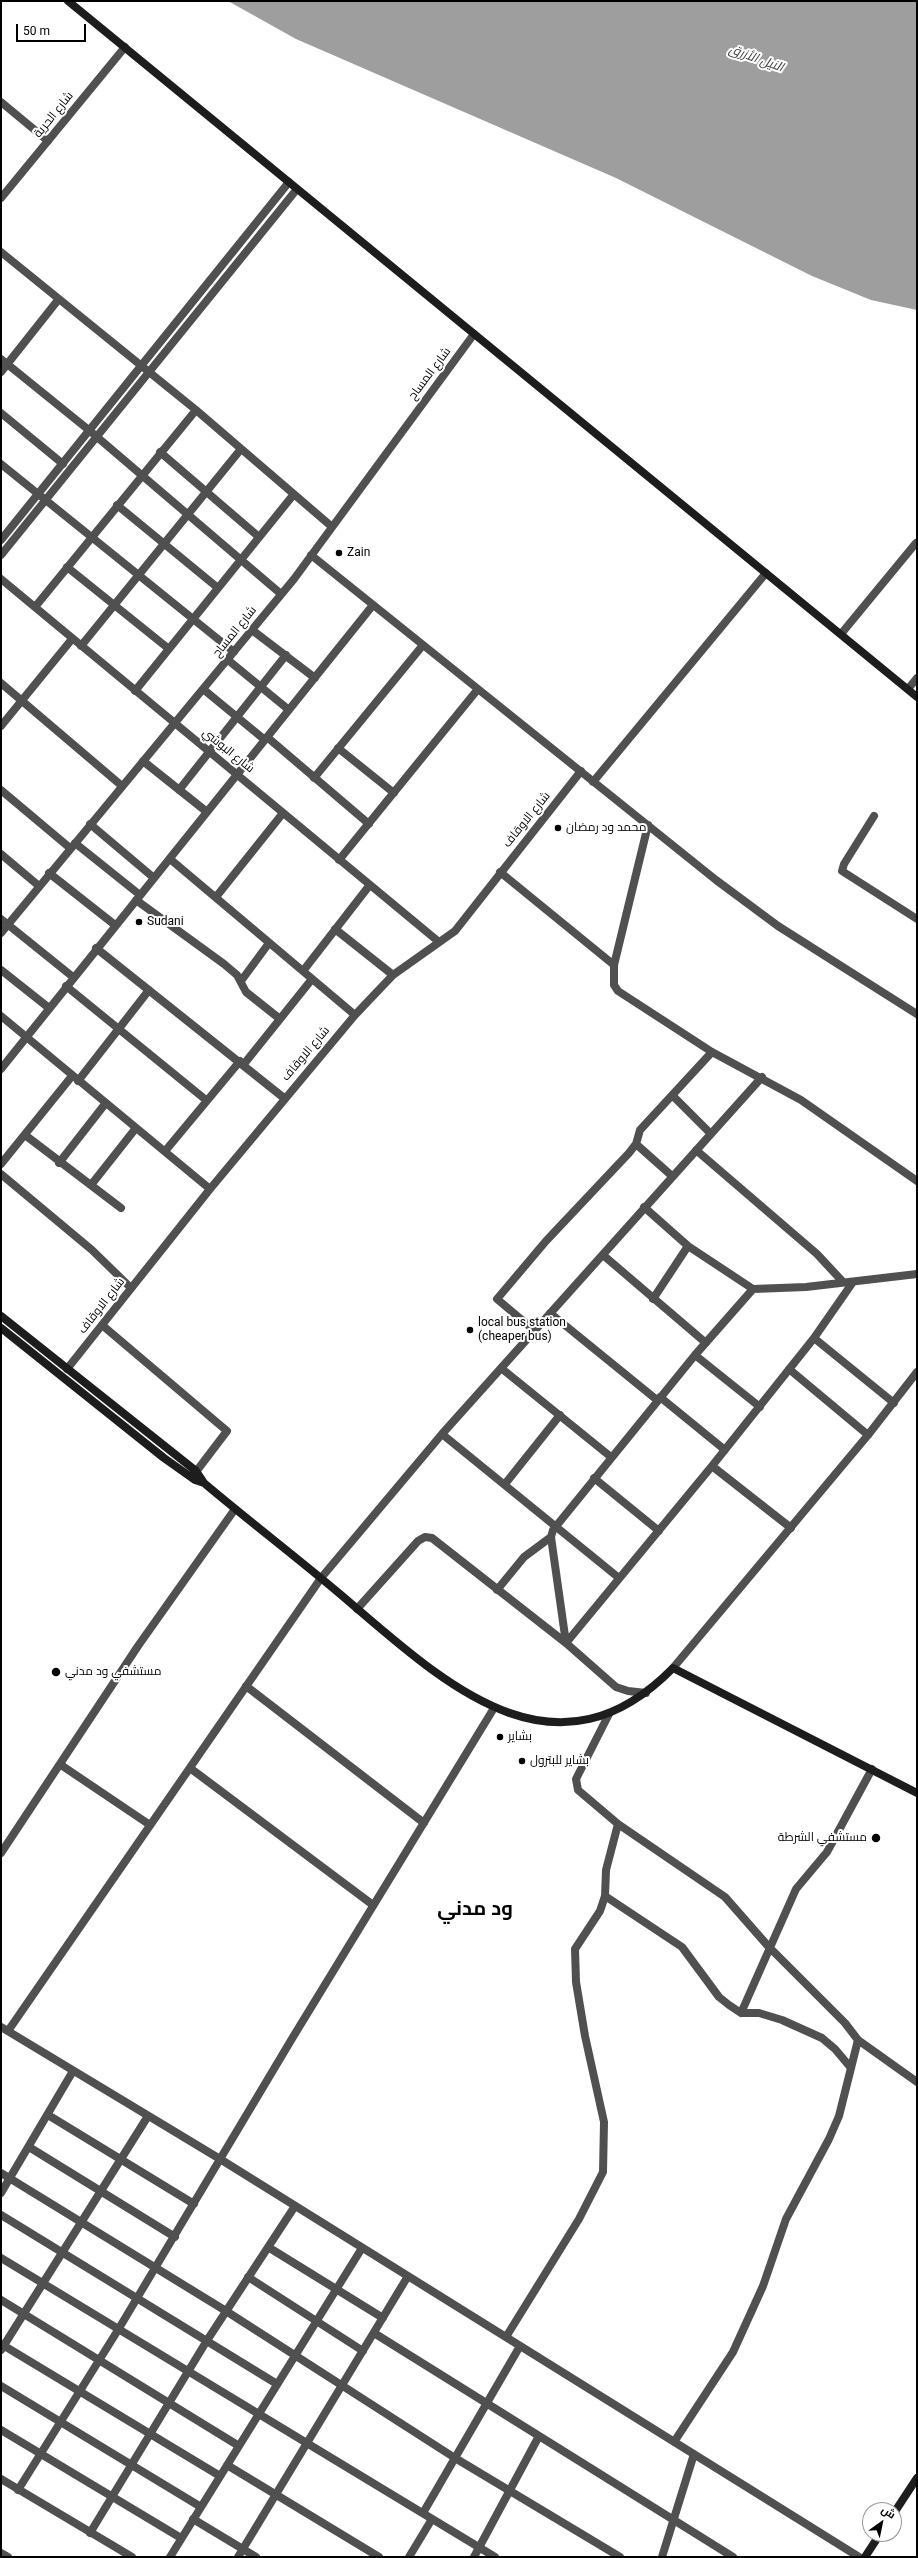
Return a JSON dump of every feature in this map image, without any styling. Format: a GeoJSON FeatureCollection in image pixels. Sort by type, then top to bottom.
{"type":"FeatureCollection","features":[{"type":"Feature","properties":{"kind":"main road"},"geometry":{"type":"LineString","coordinates":[[68,1],[917,696]]}},
{"type":"Feature","properties":{"kind":"main road"},"geometry":{"type":"LineString","coordinates":[[1,1316],[433,1670],[494,1708],[507,1714],[545,1721],[577,1720],[609,1714],[646,1693],[674,1668],[917,1793]]}},
{"type":"Feature","properties":{"kind":"main road"},"geometry":{"type":"LineString","coordinates":[[1,1328],[194,1474]]}},
{"type":"Feature","properties":{"kind":"main road"},"geometry":{"type":"LineString","coordinates":[[10,1335],[16,1328]]}},
{"type":"Feature","properties":{"kind":"main road"},"geometry":{"type":"LineString","coordinates":[[901,2502],[917,2478]]}},
{"type":"Feature","properties":{"kind":"main road"},"geometry":{"type":"LineString","coordinates":[[865,2557],[875,2542]]}},
{"type":"Feature","properties":{"kind":"street","name":"شارع الحرية"},"geometry":{"type":"LineString","coordinates":[[1,198],[125,47]]}},
{"type":"Feature","properties":{"kind":"street"},"geometry":{"type":"LineString","coordinates":[[1,102],[48,141]]}},
{"type":"Feature","properties":{"kind":"street"},"geometry":{"type":"LineString","coordinates":[[1,540],[142,367],[289,182]]}},
{"type":"Feature","properties":{"kind":"street"},"geometry":{"type":"LineString","coordinates":[[1,555],[149,374],[297,189]]}},
{"type":"Feature","properties":{"kind":"street"},"geometry":{"type":"LineString","coordinates":[[1,252],[149,374],[196,410],[331,526]]}},
{"type":"Feature","properties":{"kind":"street"},"geometry":{"type":"LineString","coordinates":[[1,372],[4,362],[58,300]]}},
{"type":"Feature","properties":{"kind":"street","name":"شارع المساح"},"geometry":{"type":"LineString","coordinates":[[1,934],[72,845],[228,660],[281,594],[474,334]]}},
{"type":"Feature","properties":{"kind":"street"},"geometry":{"type":"LineString","coordinates":[[4,362],[98,437],[281,594]]}},
{"type":"Feature","properties":{"kind":"street"},"geometry":{"type":"LineString","coordinates":[[35,607],[141,475],[196,410]]}},
{"type":"Feature","properties":{"kind":"street"},"geometry":{"type":"LineString","coordinates":[[1,413],[63,464]]}},
{"type":"Feature","properties":{"kind":"street"},"geometry":{"type":"LineString","coordinates":[[81,646],[241,449]]}},
{"type":"Feature","properties":{"kind":"street"},"geometry":{"type":"LineString","coordinates":[[160,452],[259,537]]}},
{"type":"Feature","properties":{"kind":"street"},"geometry":{"type":"LineString","coordinates":[[1,464],[47,499],[139,576],[234,652]]}},
{"type":"Feature","properties":{"kind":"street"},"geometry":{"type":"LineString","coordinates":[[135,691],[294,494]]}},
{"type":"Feature","properties":{"kind":"street"},"geometry":{"type":"LineString","coordinates":[[117,505],[218,588]]}},
{"type":"Feature","properties":{"kind":"street"},"geometry":{"type":"LineString","coordinates":[[841,634],[916,543]]}},
{"type":"Feature","properties":{"kind":"street"},"geometry":{"type":"LineString","coordinates":[[311,555],[716,880],[778,926],[917,1014]]}},
{"type":"Feature","properties":{"kind":"street"},"geometry":{"type":"LineString","coordinates":[[67,567],[169,649]]}},
{"type":"Feature","properties":{"kind":"street"},"geometry":{"type":"LineString","coordinates":[[593,782],[766,573]]}},
{"type":"Feature","properties":{"kind":"street","name":"شارع البوشي"},"geometry":{"type":"LineString","coordinates":[[1,579],[369,886],[439,942]]}},
{"type":"Feature","properties":{"kind":"street"},"geometry":{"type":"LineString","coordinates":[[1,1069],[96,948],[138,898],[373,605]]}},
{"type":"Feature","properties":{"kind":"street"},"geometry":{"type":"LineString","coordinates":[[252,630],[315,678]]}},
{"type":"Feature","properties":{"kind":"street"},"geometry":{"type":"LineString","coordinates":[[1,726],[72,639]]}},
{"type":"Feature","properties":{"kind":"street"},"geometry":{"type":"LineString","coordinates":[[314,778],[423,645]]}},
{"type":"Feature","properties":{"kind":"street"},"geometry":{"type":"LineString","coordinates":[[179,790],[286,655]]}},
{"type":"Feature","properties":{"kind":"street"},"geometry":{"type":"LineString","coordinates":[[228,660],[289,710]]}},
{"type":"Feature","properties":{"kind":"street"},"geometry":{"type":"LineString","coordinates":[[908,689],[917,678]]}},
{"type":"Feature","properties":{"kind":"street"},"geometry":{"type":"LineString","coordinates":[[1,683],[122,786]]}},
{"type":"Feature","properties":{"kind":"street"},"geometry":{"type":"LineString","coordinates":[[203,689],[369,824]]}},
{"type":"Feature","properties":{"kind":"street"},"geometry":{"type":"LineString","coordinates":[[339,860],[478,689]]}},
{"type":"Feature","properties":{"kind":"street"},"geometry":{"type":"LineString","coordinates":[[338,748],[394,793]]}},
{"type":"Feature","properties":{"kind":"street"},"geometry":{"type":"LineString","coordinates":[[143,761],[207,812]]}},
{"type":"Feature","properties":{"kind":"street","name":"شارع الاوقاف"},"geometry":{"type":"LineString","coordinates":[[67,1369],[210,1188],[355,1015],[393,975],[455,930],[581,771]]}},
{"type":"Feature","properties":{"kind":"street"},"geometry":{"type":"LineString","coordinates":[[1,790],[224,964],[241,981],[246,992],[280,1019]]}},
{"type":"Feature","properties":{"kind":"street"},"geometry":{"type":"LineString","coordinates":[[216,897],[283,813]]}},
{"type":"Feature","properties":{"kind":"street"},"geometry":{"type":"LineString","coordinates":[[874,816],[844,864],[842,871],[917,919]]}},
{"type":"Feature","properties":{"kind":"street"},"geometry":{"type":"LineString","coordinates":[[90,824],[154,878]]}},
{"type":"Feature","properties":{"kind":"street"},"geometry":{"type":"LineString","coordinates":[[648,825],[614,965],[614,985],[618,991],[712,1052],[762,1077],[801,1100],[917,1181]]}},
{"type":"Feature","properties":{"kind":"street"},"geometry":{"type":"LineString","coordinates":[[1,854],[39,886]]}},
{"type":"Feature","properties":{"kind":"street"},"geometry":{"type":"LineString","coordinates":[[170,858],[355,1015]]}},
{"type":"Feature","properties":{"kind":"street"},"geometry":{"type":"LineString","coordinates":[[500,872],[614,965]]}},
{"type":"Feature","properties":{"kind":"street"},"geometry":{"type":"LineString","coordinates":[[49,873],[115,925]]}},
{"type":"Feature","properties":{"kind":"street"},"geometry":{"type":"LineString","coordinates":[[303,971],[369,886]]}},
{"type":"Feature","properties":{"kind":"street"},"geometry":{"type":"LineString","coordinates":[[1,918],[73,977]]}},
{"type":"Feature","properties":{"kind":"street"},"geometry":{"type":"LineString","coordinates":[[335,929],[393,975]]}},
{"type":"Feature","properties":{"kind":"street"},"geometry":{"type":"LineString","coordinates":[[241,981],[269,943]]}},
{"type":"Feature","properties":{"kind":"street"},"geometry":{"type":"LineString","coordinates":[[96,948],[242,1062],[284,1098]]}},
{"type":"Feature","properties":{"kind":"street"},"geometry":{"type":"LineString","coordinates":[[1,970],[49,1008]]}},
{"type":"Feature","properties":{"kind":"street"},"geometry":{"type":"LineString","coordinates":[[166,1150],[206,1100],[280,1019],[312,979]]}},
{"type":"Feature","properties":{"kind":"street"},"geometry":{"type":"LineString","coordinates":[[66,986],[206,1100]]}},
{"type":"Feature","properties":{"kind":"street"},"geometry":{"type":"LineString","coordinates":[[1,1164],[119,1030],[149,990]]}},
{"type":"Feature","properties":{"kind":"street"},"geometry":{"type":"LineString","coordinates":[[1,1016],[105,1104],[166,1150],[210,1188]]}},
{"type":"Feature","properties":{"kind":"street"},"geometry":{"type":"LineString","coordinates":[[535,1331],[497,1299],[546,1241],[636,1144],[640,1130],[712,1052]]}},
{"type":"Feature","properties":{"kind":"street"},"geometry":{"type":"LineString","coordinates":[[762,1077],[710,1133],[603,1255],[442,1434],[321,1578],[150,1825],[4,2029],[220,2159],[859,2557]]}},
{"type":"Feature","properties":{"kind":"street"},"geometry":{"type":"LineString","coordinates":[[673,1096],[710,1133]]}},
{"type":"Feature","properties":{"kind":"street"},"geometry":{"type":"LineString","coordinates":[[59,1163],[105,1104]]}},
{"type":"Feature","properties":{"kind":"street"},"geometry":{"type":"LineString","coordinates":[[91,1185],[136,1128]]}},
{"type":"Feature","properties":{"kind":"street"},"geometry":{"type":"LineString","coordinates":[[25,1135],[59,1163],[121,1208]]}},
{"type":"Feature","properties":{"kind":"street"},"geometry":{"type":"LineString","coordinates":[[636,1144],[672,1176]]}},
{"type":"Feature","properties":{"kind":"street"},"geometry":{"type":"LineString","coordinates":[[696,1150],[817,1254],[843,1282]]}},
{"type":"Feature","properties":{"kind":"street"},"geometry":{"type":"LineString","coordinates":[[1,1174],[92,1250],[132,1288]]}},
{"type":"Feature","properties":{"kind":"street"},"geometry":{"type":"LineString","coordinates":[[644,1207],[688,1246],[753,1289],[854,1282],[917,1274]]}},
{"type":"Feature","properties":{"kind":"street"},"geometry":{"type":"LineString","coordinates":[[653,1299],[688,1246]]}},
{"type":"Feature","properties":{"kind":"street"},"geometry":{"type":"LineString","coordinates":[[603,1255],[706,1343]]}},
{"type":"Feature","properties":{"kind":"street"},"geometry":{"type":"LineString","coordinates":[[566,1643],[760,1407],[814,1338],[854,1282]]}},
{"type":"Feature","properties":{"kind":"street"},"geometry":{"type":"LineString","coordinates":[[566,1643],[551,1537],[555,1526],[659,1398],[753,1289]]}},
{"type":"Feature","properties":{"kind":"street"},"geometry":{"type":"LineString","coordinates":[[550,1313],[725,1450]]}},
{"type":"Feature","properties":{"kind":"street"},"geometry":{"type":"LineString","coordinates":[[102,1325],[227,1431],[194,1474]]}},
{"type":"Feature","properties":{"kind":"street"},"geometry":{"type":"LineString","coordinates":[[814,1338],[894,1403]]}},
{"type":"Feature","properties":{"kind":"street"},"geometry":{"type":"LineString","coordinates":[[695,1355],[760,1407]]}},
{"type":"Feature","properties":{"kind":"street"},"geometry":{"type":"LineString","coordinates":[[501,1368],[611,1457]]}},
{"type":"Feature","properties":{"kind":"street"},"geometry":{"type":"LineString","coordinates":[[789,1369],[868,1435]]}},
{"type":"Feature","properties":{"kind":"street"},"geometry":{"type":"LineString","coordinates":[[674,1668],[868,1435],[917,1372]]}},
{"type":"Feature","properties":{"kind":"street"},"geometry":{"type":"LineString","coordinates":[[505,1484],[560,1415]]}},
{"type":"Feature","properties":{"kind":"street"},"geometry":{"type":"LineString","coordinates":[[442,1434],[620,1578]]}},
{"type":"Feature","properties":{"kind":"street"},"geometry":{"type":"LineString","coordinates":[[712,1466],[790,1528]]}},
{"type":"Feature","properties":{"kind":"street"},"geometry":{"type":"LineString","coordinates":[[594,1478],[659,1531]]}},
{"type":"Feature","properties":{"kind":"street"},"geometry":{"type":"LineString","coordinates":[[1,1853],[61,1765],[143,1639],[235,1509]]}},
{"type":"Feature","properties":{"kind":"street"},"geometry":{"type":"LineString","coordinates":[[357,1609],[425,1537],[432,1538],[496,1590],[566,1643],[616,1687],[628,1691],[646,1693]]}},
{"type":"Feature","properties":{"kind":"street"},"geometry":{"type":"LineString","coordinates":[[496,1590],[524,1557],[551,1537]]}},
{"type":"Feature","properties":{"kind":"street"},"geometry":{"type":"LineString","coordinates":[[246,1686],[424,1823]]}},
{"type":"Feature","properties":{"kind":"street"},"geometry":{"type":"LineString","coordinates":[[18,2490],[175,2237],[220,2159],[373,1905],[494,1708]]}},
{"type":"Feature","properties":{"kind":"street"},"geometry":{"type":"LineString","coordinates":[[609,1714],[576,1779],[578,1790],[618,1824],[725,1897],[768,1946],[840,2017],[858,2040],[917,2082]]}},
{"type":"Feature","properties":{"kind":"street"},"geometry":{"type":"LineString","coordinates":[[61,1765],[150,1825]]}},
{"type":"Feature","properties":{"kind":"street"},"geometry":{"type":"LineString","coordinates":[[190,1768],[373,1905]]}},
{"type":"Feature","properties":{"kind":"street"},"geometry":{"type":"LineString","coordinates":[[741,2013],[768,1946],[796,1889],[827,1852],[872,1769]]}},
{"type":"Feature","properties":{"kind":"street"},"geometry":{"type":"LineString","coordinates":[[506,2337],[579,2218],[603,2172],[604,2122],[585,2036],[576,1982],[576,1949],[597,1918],[605,1896],[605,1874],[618,1824]]}},
{"type":"Feature","properties":{"kind":"street"},"geometry":{"type":"LineString","coordinates":[[605,1896],[682,1947],[719,1997],[741,2013],[759,2013],[782,2020],[822,2038],[835,2048],[851,2068]]}},
{"type":"Feature","properties":{"kind":"street"},"geometry":{"type":"LineString","coordinates":[[674,2442],[733,2352],[762,2286],[786,2219],[829,2139],[839,2116],[858,2040]]}},
{"type":"Feature","properties":{"kind":"street"},"geometry":{"type":"LineString","coordinates":[[1,2193],[73,2071]]}},
{"type":"Feature","properties":{"kind":"street"},"geometry":{"type":"LineString","coordinates":[[48,2115],[194,2204]]}},
{"type":"Feature","properties":{"kind":"street"},"geometry":{"type":"LineString","coordinates":[[148,2116],[119,2159],[2,2347],[80,2391],[220,2476]]}},
{"type":"Feature","properties":{"kind":"street"},"geometry":{"type":"LineString","coordinates":[[29,2147],[175,2237]]}},
{"type":"Feature","properties":{"kind":"street"},"geometry":{"type":"LineString","coordinates":[[1,2173],[226,2311],[295,2355],[341,2387],[455,2458],[620,2557]]}},
{"type":"Feature","properties":{"kind":"street"},"geometry":{"type":"LineString","coordinates":[[90,2533],[206,2342],[295,2206]]}},
{"type":"Feature","properties":{"kind":"street"},"geometry":{"type":"LineString","coordinates":[[1,2215],[206,2342],[277,2384]]}},
{"type":"Feature","properties":{"kind":"street"},"geometry":{"type":"LineString","coordinates":[[268,2247],[383,2318]]}},
{"type":"Feature","properties":{"kind":"street"},"geometry":{"type":"LineString","coordinates":[[170,2557],[362,2248]]}},
{"type":"Feature","properties":{"kind":"street"},"geometry":{"type":"LineString","coordinates":[[1,2258],[495,2557]]}},
{"type":"Feature","properties":{"kind":"street"},"geometry":{"type":"LineString","coordinates":[[238,2557],[408,2276]]}},
{"type":"Feature","properties":{"kind":"street"},"geometry":{"type":"LineString","coordinates":[[248,2277],[363,2351]]}},
{"type":"Feature","properties":{"kind":"street"},"geometry":{"type":"LineString","coordinates":[[1,2300],[239,2446]]}},
{"type":"Feature","properties":{"kind":"street"},"geometry":{"type":"LineString","coordinates":[[374,2333],[733,2557]]}},
{"type":"Feature","properties":{"kind":"street"},"geometry":{"type":"LineString","coordinates":[[423,2513],[520,2346]]}},
{"type":"Feature","properties":{"kind":"street"},"geometry":{"type":"LineString","coordinates":[[1,2386],[201,2507]]}},
{"type":"Feature","properties":{"kind":"street"},"geometry":{"type":"LineString","coordinates":[[1,2430],[181,2538]]}},
{"type":"Feature","properties":{"kind":"street"},"geometry":{"type":"LineString","coordinates":[[474,2557],[539,2436]]}},
{"type":"Feature","properties":{"kind":"street"},"geometry":{"type":"LineString","coordinates":[[670,2557],[663,2553],[672,2519],[694,2454]]}},
{"type":"Feature","properties":{"kind":"street"},"geometry":{"type":"LineString","coordinates":[[227,2465],[379,2557]]}},
{"type":"Feature","properties":{"kind":"street"},"geometry":{"type":"LineString","coordinates":[[1,2479],[132,2557]]}},
{"type":"Feature","properties":{"kind":"street"},"geometry":{"type":"LineString","coordinates":[[193,2519],[256,2557]]}},
{"type":"Feature","properties":{"kind":"street"},"geometry":{"type":"LineString","coordinates":[[409,2557],[432,2519]]}},
{"type":"Feature","properties":{"kind":"street"},"geometry":{"type":"LineString","coordinates":[[1,2553],[8,2557]]}},
{"type":"Feature","properties":{"kind":"water","name":"النيل الأزرق"},"geometry":{"type":"Polygon","coordinates":[[[228,1],[917,1],[917,310],[871,300],[812,276],[616,178],[296,39],[228,1]]]}},
{"type":"Feature","properties":{"kind":"place","name":"Zain"},"geometry":{"type":"Point","coordinates":[339,553]}},
{"type":"Feature","properties":{"kind":"place","name":"محمد ود رمضان"},"geometry":{"type":"Point","coordinates":[558,828]}},
{"type":"Feature","properties":{"kind":"place","name":"Sudani"},"geometry":{"type":"Point","coordinates":[139,922]}},
{"type":"Feature","properties":{"kind":"place","name":"local bus station (cheaper bus)"},"geometry":{"type":"Point","coordinates":[470,1330]}},
{"type":"Feature","properties":{"kind":"place","name":"مستشفي ود مدني"},"geometry":{"type":"Point","coordinates":[56,1672]}},
{"type":"Feature","properties":{"kind":"place","name":"بشاير"},"geometry":{"type":"Point","coordinates":[500,1737]}},
{"type":"Feature","properties":{"kind":"place","name":"بشاير للبترول"},"geometry":{"type":"Point","coordinates":[522,1761]}},
{"type":"Feature","properties":{"kind":"place","name":"مستشفي الشرطة"},"geometry":{"type":"Point","coordinates":[876,1838]}},
{"type":"Feature","properties":{"kind":"district","name":"ود مدني"},"geometry":{"type":"Point","coordinates":[475,1910]}}]}
